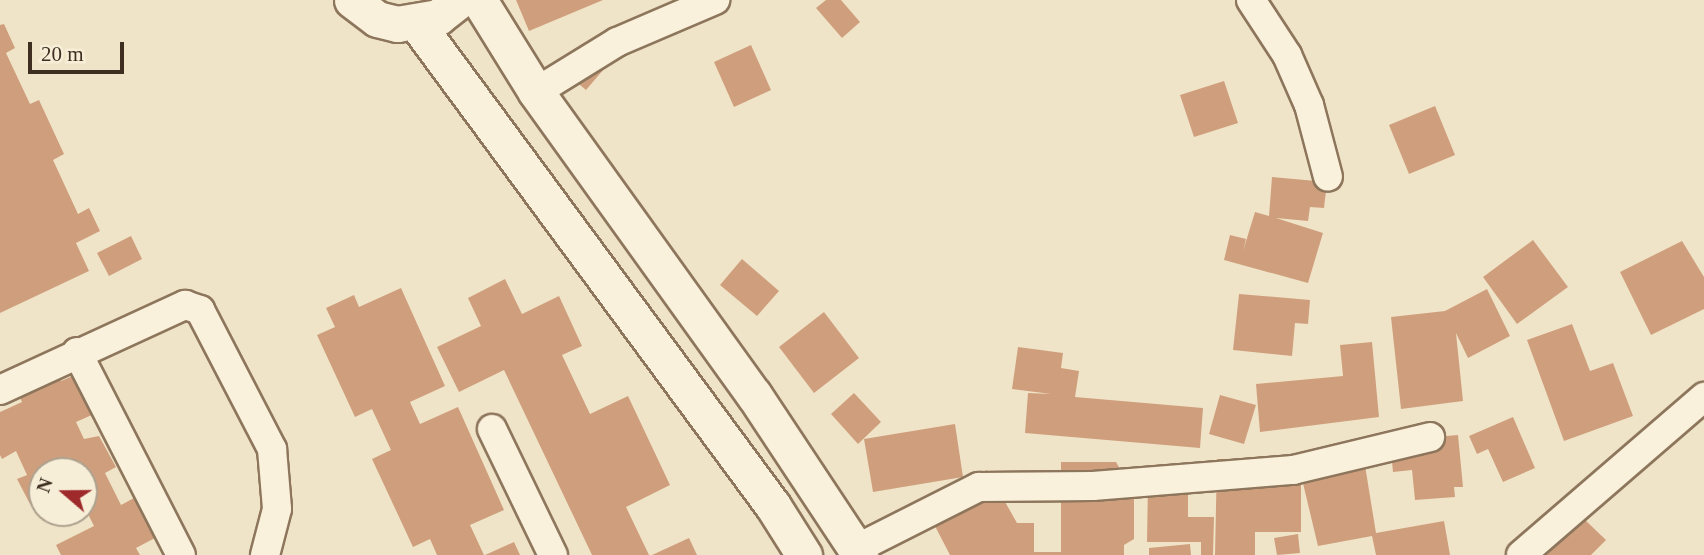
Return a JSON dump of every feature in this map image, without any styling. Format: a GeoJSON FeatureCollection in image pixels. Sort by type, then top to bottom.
{"type":"FeatureCollection","features":[{"type":"Feature","properties":{"kind":"street"},"geometry":{"type":"LineString","coordinates":[[352,0],[377,19],[417,24],[438,17],[460,0]]}},
{"type":"Feature","properties":{"kind":"street"},"geometry":{"type":"LineString","coordinates":[[479,0],[537,92],[754,395],[858,552],[979,487],[1093,486],[1281,471],[1430,437]]}},
{"type":"Feature","properties":{"kind":"street"},"geometry":{"type":"LineString","coordinates":[[537,92],[617,42],[715,0]]}},
{"type":"Feature","properties":{"kind":"street"},"geometry":{"type":"LineString","coordinates":[[1251,0],[1287,55],[1309,105],[1328,177]]}},
{"type":"Feature","properties":{"kind":"street"},"geometry":{"type":"LineString","coordinates":[[417,24],[773,506],[804,555]]}},
{"type":"Feature","properties":{"kind":"street"},"geometry":{"type":"LineString","coordinates":[[0,390],[77,352],[185,305],[203,313],[272,449],[277,509],[265,555]]}},
{"type":"Feature","properties":{"kind":"street"},"geometry":{"type":"LineString","coordinates":[[77,352],[181,555]]}},
{"type":"Feature","properties":{"kind":"street"},"geometry":{"type":"LineString","coordinates":[[1521,555],[1704,397]]}},
{"type":"Feature","properties":{"kind":"street"},"geometry":{"type":"LineString","coordinates":[[492,429],[553,555]]}},
{"type":"Feature","properties":{"kind":"building"},"geometry":{"type":"Polygon","coordinates":[[[516,0],[603,0],[529,31],[516,0]]]}},
{"type":"Feature","properties":{"kind":"building"},"geometry":{"type":"Polygon","coordinates":[[[826,0],[841,0],[860,22],[842,38],[816,8],[826,0]]]}},
{"type":"Feature","properties":{"kind":"building"},"geometry":{"type":"Polygon","coordinates":[[[4,24],[15,48],[6,53],[30,104],[39,100],[64,154],[53,160],[78,214],[89,208],[100,231],[76,243],[89,271],[0,313],[0,25],[4,24]]]}},
{"type":"Feature","properties":{"kind":"building"},"geometry":{"type":"Polygon","coordinates":[[[751,45],[771,90],[734,107],[714,62],[751,45]]]}},
{"type":"Feature","properties":{"kind":"building"},"geometry":{"type":"Polygon","coordinates":[[[610,62],[586,90],[568,75],[610,62]]]}},
{"type":"Feature","properties":{"kind":"building"},"geometry":{"type":"Polygon","coordinates":[[[1224,81],[1238,123],[1194,137],[1180,95],[1224,81]]]}},
{"type":"Feature","properties":{"kind":"building"},"geometry":{"type":"Polygon","coordinates":[[[1435,106],[1455,155],[1409,174],[1389,125],[1435,106]]]}},
{"type":"Feature","properties":{"kind":"building"},"geometry":{"type":"Polygon","coordinates":[[[1272,177],[1327,182],[1324,208],[1310,207],[1308,221],[1276,218],[1323,233],[1308,283],[1224,260],[1230,235],[1246,239],[1243,251],[1255,212],[1269,216],[1272,177]]]}},
{"type":"Feature","properties":{"kind":"building"},"geometry":{"type":"Polygon","coordinates":[[[131,236],[142,259],[109,276],[97,253],[131,236]]]}},
{"type":"Feature","properties":{"kind":"building"},"geometry":{"type":"Polygon","coordinates":[[[1533,240],[1568,287],[1517,324],[1483,277],[1533,240]]]}},
{"type":"Feature","properties":{"kind":"building"},"geometry":{"type":"Polygon","coordinates":[[[1682,241],[1704,277],[1704,309],[1651,335],[1620,272],[1682,241]]]}},
{"type":"Feature","properties":{"kind":"building"},"geometry":{"type":"Polygon","coordinates":[[[742,259],[779,291],[757,316],[720,285],[742,259]]]}},
{"type":"Feature","properties":{"kind":"building"},"geometry":{"type":"Polygon","coordinates":[[[505,279],[522,314],[559,296],[582,346],[562,355],[590,414],[628,396],[670,485],[626,507],[649,555],[592,555],[504,370],[459,392],[437,347],[481,326],[468,298],[505,279]]]}},
{"type":"Feature","properties":{"kind":"building"},"geometry":{"type":"Polygon","coordinates":[[[401,288],[445,386],[410,402],[420,424],[458,407],[504,510],[470,525],[484,555],[437,555],[430,539],[413,547],[372,459],[391,450],[372,409],[355,417],[317,335],[335,327],[326,308],[354,295],[359,307],[401,288]]]}},
{"type":"Feature","properties":{"kind":"building"},"geometry":{"type":"Polygon","coordinates":[[[1487,289],[1510,336],[1468,358],[1456,333],[1463,401],[1401,409],[1391,317],[1445,311],[1487,289]]]}},
{"type":"Feature","properties":{"kind":"building"},"geometry":{"type":"Polygon","coordinates":[[[1239,294],[1310,300],[1308,324],[1295,323],[1292,356],[1233,350],[1239,294]]]}},
{"type":"Feature","properties":{"kind":"building"},"geometry":{"type":"Polygon","coordinates":[[[824,312],[859,358],[814,393],[779,347],[824,312]]]}},
{"type":"Feature","properties":{"kind":"building"},"geometry":{"type":"Polygon","coordinates":[[[1572,324],[1590,371],[1613,363],[1633,416],[1564,441],[1527,340],[1572,324]]]}},
{"type":"Feature","properties":{"kind":"building"},"geometry":{"type":"Polygon","coordinates":[[[1372,342],[1379,417],[1260,432],[1256,384],[1343,376],[1340,345],[1372,342]]]}},
{"type":"Feature","properties":{"kind":"building"},"geometry":{"type":"Polygon","coordinates":[[[1018,347],[1063,353],[1061,368],[1079,371],[1075,397],[1203,408],[1200,448],[1025,433],[1028,393],[1051,394],[1012,389],[1018,347]]]}},
{"type":"Feature","properties":{"kind":"building"},"geometry":{"type":"Polygon","coordinates":[[[54,366],[61,381],[75,375],[94,414],[76,422],[84,439],[99,436],[116,467],[105,473],[121,505],[134,498],[155,538],[136,548],[140,555],[61,555],[56,545],[92,527],[98,527],[98,457],[28,457],[28,500],[17,479],[27,475],[16,451],[2,459],[0,455],[0,412],[22,402],[14,385],[54,366]]]}},
{"type":"Feature","properties":{"kind":"building"},"geometry":{"type":"Polygon","coordinates":[[[854,393],[881,422],[858,444],[831,414],[854,393]]]}},
{"type":"Feature","properties":{"kind":"building"},"geometry":{"type":"Polygon","coordinates":[[[1220,395],[1256,405],[1244,444],[1209,434],[1220,395]]]}},
{"type":"Feature","properties":{"kind":"building"},"geometry":{"type":"Polygon","coordinates":[[[1513,417],[1535,468],[1503,482],[1488,449],[1477,454],[1469,436],[1513,417]]]}},
{"type":"Feature","properties":{"kind":"building"},"geometry":{"type":"Polygon","coordinates":[[[955,424],[963,477],[873,492],[864,439],[955,424]]]}},
{"type":"Feature","properties":{"kind":"building"},"geometry":{"type":"Polygon","coordinates":[[[1458,435],[1463,487],[1454,487],[1455,497],[1415,500],[1412,470],[1393,472],[1390,441],[1458,435]]]}},
{"type":"Feature","properties":{"kind":"building"},"geometry":{"type":"Polygon","coordinates":[[[1362,447],[1376,533],[1444,521],[1450,555],[1376,555],[1372,536],[1318,546],[1301,475],[1301,532],[1255,532],[1255,555],[1215,555],[1217,459],[1299,459],[1362,447]]]}},
{"type":"Feature","properties":{"kind":"building"},"geometry":{"type":"Polygon","coordinates":[[[1061,462],[1116,462],[1134,494],[1134,539],[1124,545],[1124,555],[950,555],[924,505],[987,470],[1017,523],[1034,523],[1034,552],[1061,552],[1061,462]]]}},
{"type":"Feature","properties":{"kind":"building"},"geometry":{"type":"Polygon","coordinates":[[[1148,481],[1188,481],[1188,517],[1214,517],[1213,555],[1201,555],[1201,542],[1147,542],[1148,481]]]}},
{"type":"Feature","properties":{"kind":"building"},"geometry":{"type":"Polygon","coordinates":[[[1583,518],[1606,540],[1591,555],[1525,555],[1583,518]]]}},
{"type":"Feature","properties":{"kind":"building"},"geometry":{"type":"Polygon","coordinates":[[[1298,534],[1300,553],[1277,555],[1274,538],[1298,534]]]}},
{"type":"Feature","properties":{"kind":"building"},"geometry":{"type":"Polygon","coordinates":[[[689,538],[697,555],[652,555],[689,538]]]}},
{"type":"Feature","properties":{"kind":"building"},"geometry":{"type":"Polygon","coordinates":[[[514,542],[520,555],[485,555],[514,542]]]}},
{"type":"Feature","properties":{"kind":"building"},"geometry":{"type":"Polygon","coordinates":[[[1190,544],[1191,555],[1149,555],[1149,548],[1190,544]]]}}]}
